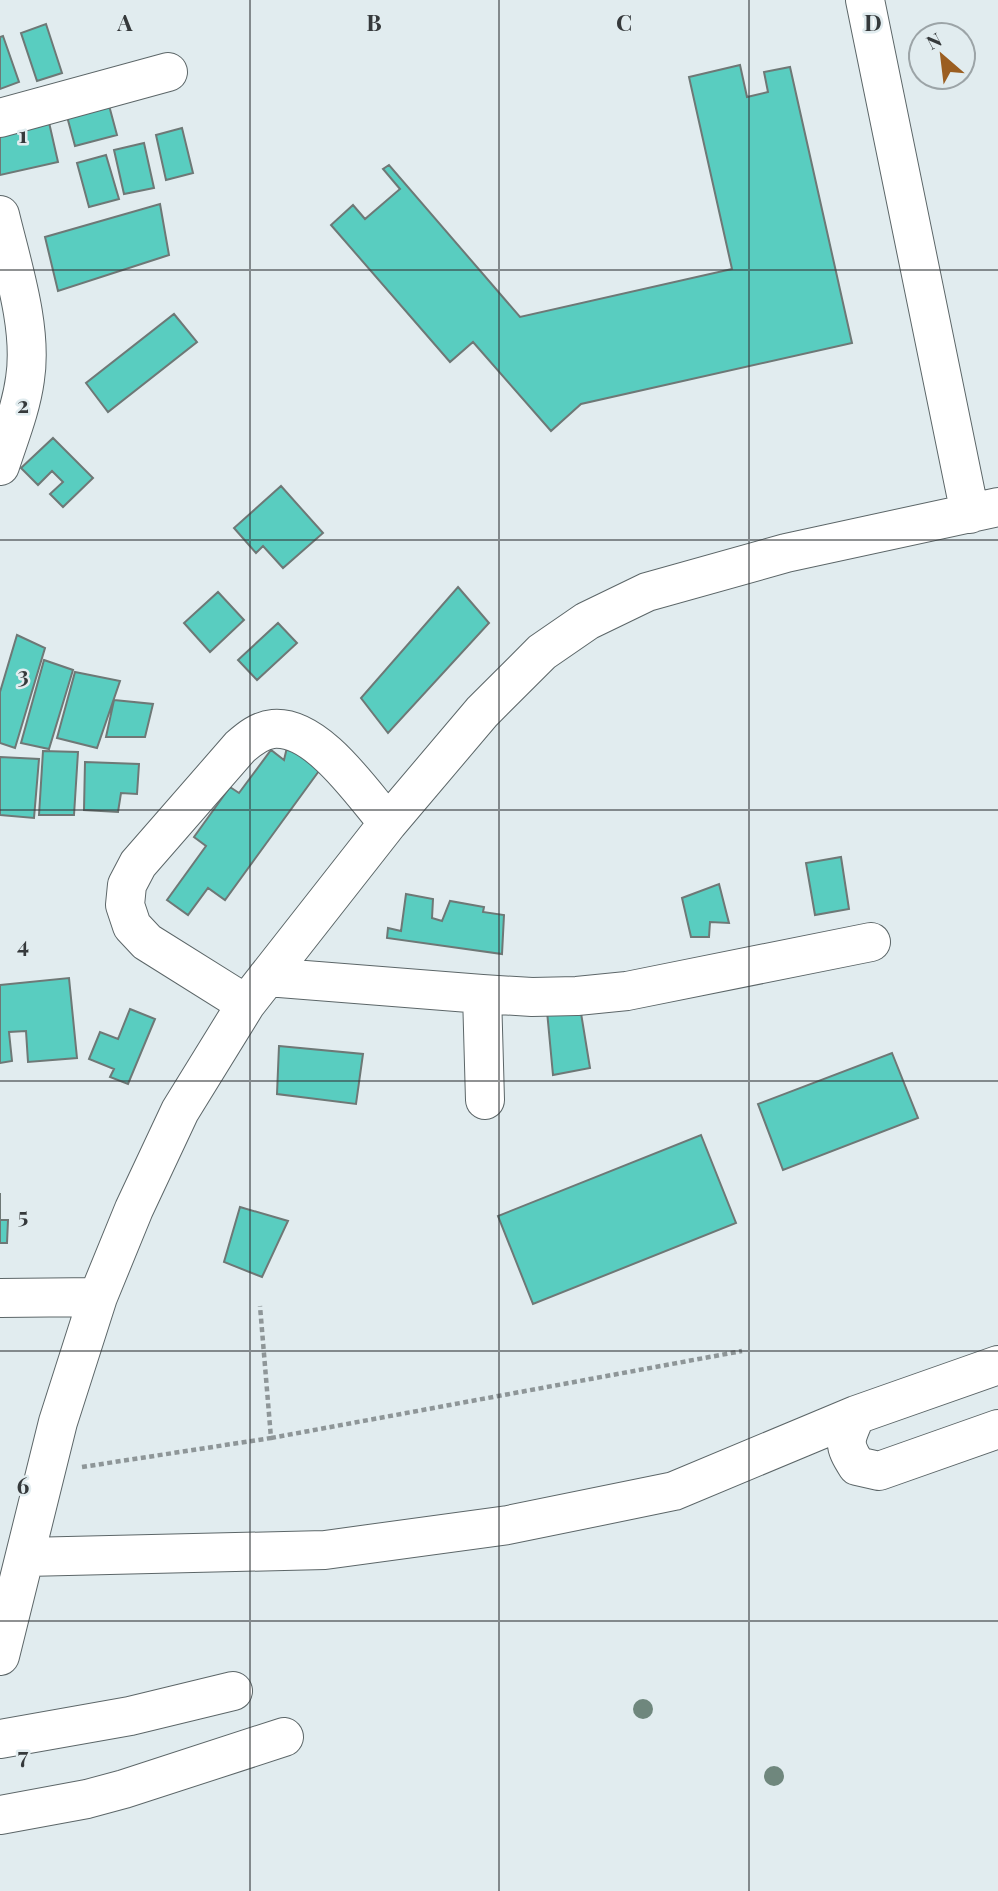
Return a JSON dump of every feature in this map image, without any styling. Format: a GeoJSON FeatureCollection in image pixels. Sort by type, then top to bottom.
{"type":"FeatureCollection","features":[{"type":"Feature","properties":{"kind":"street"},"geometry":{"type":"LineString","coordinates":[[0,1656],[19,1545],[47,1472],[58,1422],[98,1297],[134,1209],[180,1111],[256,990],[388,823],[482,712],[542,652],[587,621],[648,592],[774,556],[984,510],[865,0]]}},
{"type":"Feature","properties":{"kind":"street"},"geometry":{"type":"LineString","coordinates":[[0,118],[168,72]]}},
{"type":"Feature","properties":{"kind":"street"},"geometry":{"type":"LineString","coordinates":[[0,215],[20,300],[26,350],[26,377],[20,404],[0,466]]}},
{"type":"Feature","properties":{"kind":"street"},"geometry":{"type":"LineString","coordinates":[[388,823],[318,745],[295,732],[272,729],[253,736],[240,747],[138,864],[127,885],[125,905],[132,926],[147,942],[256,990],[543,997],[627,991],[871,942]]}},
{"type":"Feature","properties":{"kind":"street"},"geometry":{"type":"LineString","coordinates":[[482,994],[485,1100]]}},
{"type":"Feature","properties":{"kind":"street"},"geometry":{"type":"LineString","coordinates":[[0,1297],[98,1297]]}},
{"type":"Feature","properties":{"kind":"street"},"geometry":{"type":"LineString","coordinates":[[19,1545],[325,1550],[508,1525],[674,1491],[856,1415],[998,1365]]}},
{"type":"Feature","properties":{"kind":"street"},"geometry":{"type":"LineString","coordinates":[[856,1415],[847,1435],[846,1449],[857,1466],[879,1471],[998,1429]]}},
{"type":"Feature","properties":{"kind":"street"},"geometry":{"type":"LineString","coordinates":[[0,1739],[130,1716],[233,1691]]}},
{"type":"Feature","properties":{"kind":"street"},"geometry":{"type":"LineString","coordinates":[[0,1815],[87,1799],[124,1789],[284,1737]]}},
{"type":"Feature","properties":{"kind":"path"},"geometry":{"type":"LineString","coordinates":[[260,1306],[271,1438]]}},
{"type":"Feature","properties":{"kind":"path"},"geometry":{"type":"LineString","coordinates":[[47,1472],[271,1438],[743,1351]]}},
{"type":"Feature","properties":{"kind":"building"},"geometry":{"type":"Polygon","coordinates":[[[46,24],[62,73],[37,81],[21,33],[46,24]]]}},
{"type":"Feature","properties":{"kind":"building"},"geometry":{"type":"Polygon","coordinates":[[[3,36],[19,82],[0,89],[0,37],[3,36]]]}},
{"type":"Feature","properties":{"kind":"building"},"geometry":{"type":"Polygon","coordinates":[[[740,65],[747,97],[768,92],[764,72],[790,67],[852,343],[581,404],[551,431],[473,342],[450,362],[331,225],[353,205],[365,219],[400,189],[383,169],[389,165],[520,317],[732,269],[689,77],[740,65]]]}},
{"type":"Feature","properties":{"kind":"building"},"geometry":{"type":"Polygon","coordinates":[[[107,98],[117,135],[75,146],[65,109],[107,98]]]}},
{"type":"Feature","properties":{"kind":"building"},"geometry":{"type":"Polygon","coordinates":[[[48,118],[58,162],[0,175],[0,129],[48,118]]]}},
{"type":"Feature","properties":{"kind":"building"},"geometry":{"type":"Polygon","coordinates":[[[182,128],[193,173],[166,180],[156,135],[182,128]]]}},
{"type":"Feature","properties":{"kind":"building"},"geometry":{"type":"Polygon","coordinates":[[[144,143],[154,188],[124,194],[114,150],[144,143]]]}},
{"type":"Feature","properties":{"kind":"building"},"geometry":{"type":"Polygon","coordinates":[[[106,155],[119,199],[89,207],[77,163],[106,155]]]}},
{"type":"Feature","properties":{"kind":"building"},"geometry":{"type":"Polygon","coordinates":[[[160,204],[169,255],[58,291],[45,237],[160,204]]]}},
{"type":"Feature","properties":{"kind":"building"},"geometry":{"type":"Polygon","coordinates":[[[174,314],[197,342],[108,412],[86,383],[174,314]]]}},
{"type":"Feature","properties":{"kind":"building"},"geometry":{"type":"Polygon","coordinates":[[[53,438],[93,478],[63,507],[50,494],[63,482],[52,471],[38,485],[21,468],[53,438]]]}},
{"type":"Feature","properties":{"kind":"building"},"geometry":{"type":"Polygon","coordinates":[[[281,486],[323,533],[283,568],[263,546],[256,553],[234,528],[281,486]]]}},
{"type":"Feature","properties":{"kind":"building"},"geometry":{"type":"Polygon","coordinates":[[[458,587],[489,623],[388,733],[361,698],[458,587]]]}},
{"type":"Feature","properties":{"kind":"building"},"geometry":{"type":"Polygon","coordinates":[[[218,592],[244,620],[210,652],[184,623],[218,592]]]}},
{"type":"Feature","properties":{"kind":"building"},"geometry":{"type":"Polygon","coordinates":[[[278,623],[297,643],[257,680],[238,660],[278,623]]]}},
{"type":"Feature","properties":{"kind":"building"},"geometry":{"type":"Polygon","coordinates":[[[17,635],[45,648],[15,748],[0,743],[0,692],[17,635]]]}},
{"type":"Feature","properties":{"kind":"building"},"geometry":{"type":"Polygon","coordinates":[[[44,660],[73,670],[49,749],[21,743],[44,660]]]}},
{"type":"Feature","properties":{"kind":"building"},"geometry":{"type":"Polygon","coordinates":[[[75,672],[120,681],[97,748],[57,738],[75,672]]]}},
{"type":"Feature","properties":{"kind":"building"},"geometry":{"type":"Polygon","coordinates":[[[114,700],[153,704],[145,737],[106,737],[114,700]]]}},
{"type":"Feature","properties":{"kind":"building"},"geometry":{"type":"Polygon","coordinates":[[[289,739],[324,764],[225,900],[208,888],[188,915],[167,900],[206,846],[194,837],[230,787],[239,793],[271,750],[284,760],[289,739]]]}},
{"type":"Feature","properties":{"kind":"building"},"geometry":{"type":"Polygon","coordinates":[[[43,751],[78,752],[74,815],[39,815],[43,751]]]}},
{"type":"Feature","properties":{"kind":"building"},"geometry":{"type":"Polygon","coordinates":[[[0,757],[39,759],[34,818],[0,815],[0,757]]]}},
{"type":"Feature","properties":{"kind":"building"},"geometry":{"type":"Polygon","coordinates":[[[85,762],[139,764],[137,794],[121,793],[118,812],[84,810],[85,762]]]}},
{"type":"Feature","properties":{"kind":"building"},"geometry":{"type":"Polygon","coordinates":[[[841,857],[849,909],[815,915],[806,863],[841,857]]]}},
{"type":"Feature","properties":{"kind":"building"},"geometry":{"type":"Polygon","coordinates":[[[719,884],[729,923],[710,922],[709,937],[691,937],[682,898],[719,884]]]}},
{"type":"Feature","properties":{"kind":"building"},"geometry":{"type":"Polygon","coordinates":[[[406,894],[433,899],[432,918],[442,921],[450,901],[484,907],[483,912],[504,915],[502,954],[387,938],[388,928],[401,931],[406,894]]]}},
{"type":"Feature","properties":{"kind":"building"},"geometry":{"type":"Polygon","coordinates":[[[69,978],[77,1058],[28,1062],[26,1031],[9,1032],[12,1061],[0,1063],[0,985],[69,978]]]}},
{"type":"Feature","properties":{"kind":"building"},"geometry":{"type":"Polygon","coordinates":[[[580,1007],[590,1068],[553,1075],[547,1011],[580,1007]]]}},
{"type":"Feature","properties":{"kind":"building"},"geometry":{"type":"Polygon","coordinates":[[[130,1009],[155,1019],[128,1084],[110,1077],[114,1069],[89,1059],[100,1032],[118,1039],[130,1009]]]}},
{"type":"Feature","properties":{"kind":"building"},"geometry":{"type":"Polygon","coordinates":[[[279,1046],[363,1054],[356,1104],[277,1094],[279,1046]]]}},
{"type":"Feature","properties":{"kind":"building"},"geometry":{"type":"Polygon","coordinates":[[[892,1053],[918,1118],[783,1170],[758,1104],[892,1053]]]}},
{"type":"Feature","properties":{"kind":"building"},"geometry":{"type":"Polygon","coordinates":[[[701,1135],[736,1223],[533,1304],[498,1216],[701,1135]]]}},
{"type":"Feature","properties":{"kind":"building"},"geometry":{"type":"Polygon","coordinates":[[[240,1207],[288,1221],[262,1277],[224,1262],[240,1207]]]}},
{"type":"Feature","properties":{"kind":"building"},"geometry":{"type":"Polygon","coordinates":[[[0,1220],[8,1220],[7,1243],[0,1243],[0,1220]]]}}]}
